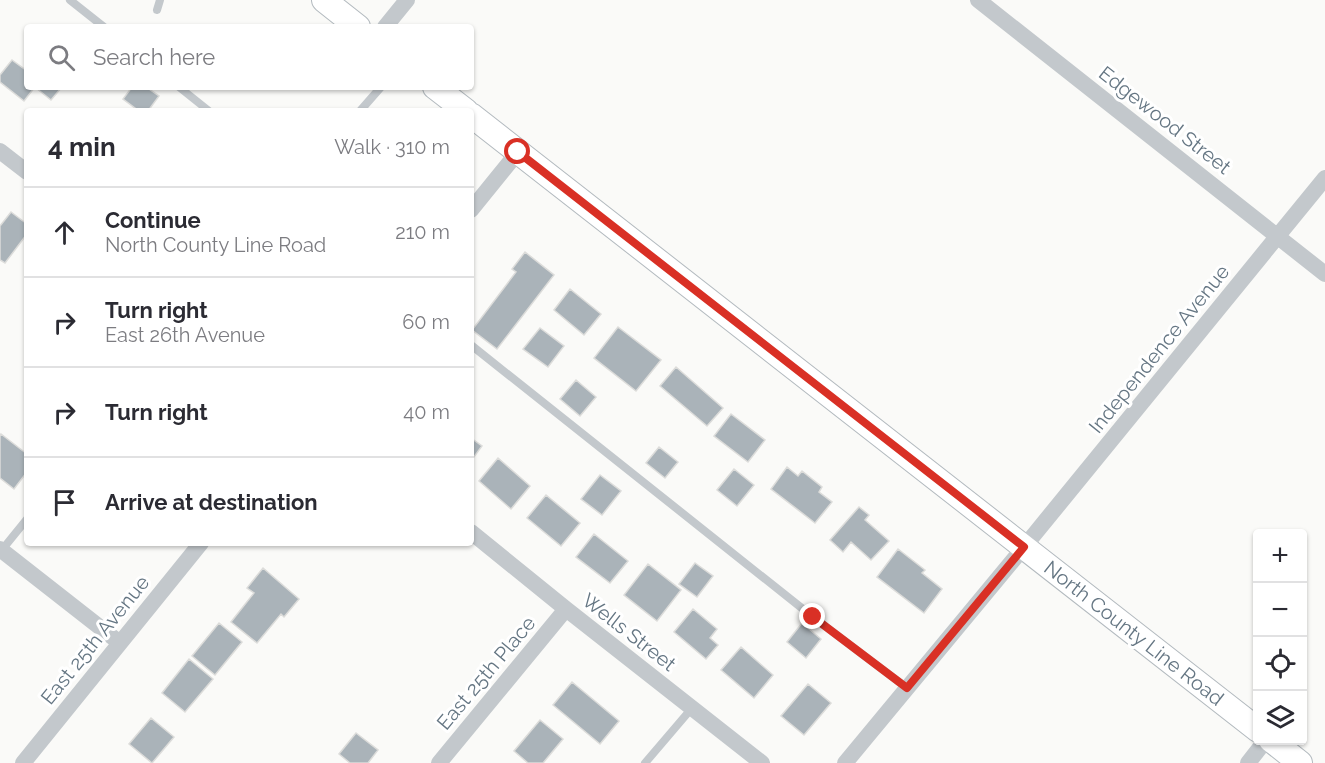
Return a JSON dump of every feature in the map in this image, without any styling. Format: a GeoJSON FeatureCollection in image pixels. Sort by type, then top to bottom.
{"type":"FeatureCollection","features":[{"type":"Feature","properties":{"kind":"main road"},"geometry":{"type":"LineString","coordinates":[[324,0],[354,24]]}},
{"type":"Feature","properties":{"kind":"main road"},"geometry":{"type":"LineString","coordinates":[[439,90],[462,108]]}},
{"type":"Feature","properties":{"kind":"main road","name":"North County Line Road"},"geometry":{"type":"LineString","coordinates":[[474,117],[1253,727]]}},
{"type":"Feature","properties":{"kind":"main road"},"geometry":{"type":"LineString","coordinates":[[1276,745],[1300,763]]}},
{"type":"Feature","properties":{"kind":"street"},"geometry":{"type":"LineString","coordinates":[[387,24],[407,0]]}},
{"type":"Feature","properties":{"kind":"street","name":"Edgewood Street"},"geometry":{"type":"LineString","coordinates":[[978,0],[1325,274]]}},
{"type":"Feature","properties":{"kind":"street"},"geometry":{"type":"LineString","coordinates":[[0,151],[24,170]]}},
{"type":"Feature","properties":{"kind":"street"},"geometry":{"type":"LineString","coordinates":[[474,206],[518,152]]}},
{"type":"Feature","properties":{"kind":"street","name":"Independence Avenue"},"geometry":{"type":"LineString","coordinates":[[845,763],[1325,178]]}},
{"type":"Feature","properties":{"kind":"street","name":"Wells Street"},"geometry":{"type":"LineString","coordinates":[[474,534],[762,763]]}},
{"type":"Feature","properties":{"kind":"street","name":"East 25th Avenue"},"geometry":{"type":"LineString","coordinates":[[23,763],[199,546]]}},
{"type":"Feature","properties":{"kind":"street"},"geometry":{"type":"LineString","coordinates":[[1,550],[120,643]]}},
{"type":"Feature","properties":{"kind":"street","name":"East 25th Place"},"geometry":{"type":"LineString","coordinates":[[439,763],[566,609]]}},
{"type":"Feature","properties":{"kind":"street"},"geometry":{"type":"LineString","coordinates":[[1248,763],[1263,745]]}},
{"type":"Feature","properties":{"kind":"lane"},"geometry":{"type":"LineString","coordinates":[[70,0],[100,24]]}},
{"type":"Feature","properties":{"kind":"lane"},"geometry":{"type":"LineString","coordinates":[[157,10],[160,0]]}},
{"type":"Feature","properties":{"kind":"lane"},"geometry":{"type":"LineString","coordinates":[[183,90],[204,108]]}},
{"type":"Feature","properties":{"kind":"lane"},"geometry":{"type":"LineString","coordinates":[[363,108],[378,90]]}},
{"type":"Feature","properties":{"kind":"lane"},"geometry":{"type":"LineString","coordinates":[[474,347],[813,617],[907,688]]}},
{"type":"Feature","properties":{"kind":"lane"},"geometry":{"type":"LineString","coordinates":[[1,550],[24,523]]}},
{"type":"Feature","properties":{"kind":"lane"},"geometry":{"type":"LineString","coordinates":[[645,763],[692,708]]}},
{"type":"Feature","properties":{"kind":"building"},"geometry":{"type":"Polygon","coordinates":[[[12,60],[24,69],[24,90],[33,90],[24,101],[0,82],[0,75],[12,60]]]}},
{"type":"Feature","properties":{"kind":"building"},"geometry":{"type":"Polygon","coordinates":[[[38,90],[59,90],[51,100],[38,90]]]}},
{"type":"Feature","properties":{"kind":"building"},"geometry":{"type":"Polygon","coordinates":[[[130,90],[150,90],[159,96],[150,108],[135,108],[123,99],[130,90]]]}},
{"type":"Feature","properties":{"kind":"building"},"geometry":{"type":"Polygon","coordinates":[[[11,212],[24,222],[24,238],[5,263],[0,260],[0,226],[11,212]]]}},
{"type":"Feature","properties":{"kind":"building"},"geometry":{"type":"Polygon","coordinates":[[[525,252],[554,275],[497,349],[474,332],[474,327],[516,272],[512,269],[525,252]]]}},
{"type":"Feature","properties":{"kind":"building"},"geometry":{"type":"Polygon","coordinates":[[[570,289],[601,314],[584,335],[554,310],[570,289]]]}},
{"type":"Feature","properties":{"kind":"building"},"geometry":{"type":"Polygon","coordinates":[[[618,327],[661,360],[636,391],[594,358],[618,327]]]}},
{"type":"Feature","properties":{"kind":"building"},"geometry":{"type":"Polygon","coordinates":[[[540,328],[564,346],[548,367],[523,349],[540,328]]]}},
{"type":"Feature","properties":{"kind":"building"},"geometry":{"type":"Polygon","coordinates":[[[676,367],[723,408],[707,426],[660,386],[676,367]]]}},
{"type":"Feature","properties":{"kind":"building"},"geometry":{"type":"Polygon","coordinates":[[[576,380],[596,397],[580,416],[560,399],[576,380]]]}},
{"type":"Feature","properties":{"kind":"building"},"geometry":{"type":"Polygon","coordinates":[[[731,414],[765,440],[748,462],[714,436],[731,414]]]}},
{"type":"Feature","properties":{"kind":"building"},"geometry":{"type":"Polygon","coordinates":[[[1,434],[24,452],[24,476],[14,489],[0,478],[1,434]]]}},
{"type":"Feature","properties":{"kind":"building"},"geometry":{"type":"Polygon","coordinates":[[[474,440],[482,446],[474,457],[474,440]]]}},
{"type":"Feature","properties":{"kind":"building"},"geometry":{"type":"Polygon","coordinates":[[[659,447],[678,462],[665,478],[646,463],[659,447]]]}},
{"type":"Feature","properties":{"kind":"building"},"geometry":{"type":"Polygon","coordinates":[[[498,458],[530,486],[511,509],[479,481],[498,458]]]}},
{"type":"Feature","properties":{"kind":"building"},"geometry":{"type":"Polygon","coordinates":[[[787,467],[798,476],[802,471],[822,487],[819,492],[832,502],[815,523],[771,489],[787,467]]]}},
{"type":"Feature","properties":{"kind":"building"},"geometry":{"type":"Polygon","coordinates":[[[734,469],[754,485],[737,506],[717,490],[734,469]]]}},
{"type":"Feature","properties":{"kind":"building"},"geometry":{"type":"Polygon","coordinates":[[[600,475],[621,491],[602,515],[581,499],[600,475]]]}},
{"type":"Feature","properties":{"kind":"building"},"geometry":{"type":"Polygon","coordinates":[[[546,495],[580,523],[561,546],[527,518],[546,495]]]}},
{"type":"Feature","properties":{"kind":"building"},"geometry":{"type":"Polygon","coordinates":[[[859,507],[869,515],[865,520],[889,541],[871,560],[851,542],[843,552],[830,540],[859,507]]]}},
{"type":"Feature","properties":{"kind":"building"},"geometry":{"type":"Polygon","coordinates":[[[594,534],[628,561],[610,583],[576,557],[594,534]]]}},
{"type":"Feature","properties":{"kind":"building"},"geometry":{"type":"Polygon","coordinates":[[[898,549],[925,570],[922,573],[942,589],[924,613],[877,577],[898,549]]]}},
{"type":"Feature","properties":{"kind":"building"},"geometry":{"type":"Polygon","coordinates":[[[695,563],[713,576],[697,597],[679,584],[695,563]]]}},
{"type":"Feature","properties":{"kind":"building"},"geometry":{"type":"Polygon","coordinates":[[[648,564],[681,590],[657,621],[624,595],[648,564]]]}},
{"type":"Feature","properties":{"kind":"building"},"geometry":{"type":"Polygon","coordinates":[[[263,568],[299,599],[284,617],[281,614],[257,643],[231,622],[254,593],[247,588],[263,568]]]}},
{"type":"Feature","properties":{"kind":"building"},"geometry":{"type":"Polygon","coordinates":[[[693,609],[717,629],[710,638],[718,645],[706,659],[674,632],[693,609]]]}},
{"type":"Feature","properties":{"kind":"building"},"geometry":{"type":"Polygon","coordinates":[[[219,623],[242,642],[215,675],[192,656],[219,623]]]}},
{"type":"Feature","properties":{"kind":"building"},"geometry":{"type":"Polygon","coordinates":[[[802,623],[821,639],[806,658],[787,642],[802,623]]]}},
{"type":"Feature","properties":{"kind":"building"},"geometry":{"type":"Polygon","coordinates":[[[741,647],[773,675],[754,698],[721,670],[741,647]]]}},
{"type":"Feature","properties":{"kind":"building"},"geometry":{"type":"Polygon","coordinates":[[[189,659],[213,679],[185,712],[162,693],[189,659]]]}},
{"type":"Feature","properties":{"kind":"building"},"geometry":{"type":"Polygon","coordinates":[[[572,682],[619,721],[600,744],[553,705],[572,682]]]}},
{"type":"Feature","properties":{"kind":"building"},"geometry":{"type":"Polygon","coordinates":[[[808,684],[831,703],[804,735],[781,716],[808,684]]]}},
{"type":"Feature","properties":{"kind":"building"},"geometry":{"type":"Polygon","coordinates":[[[151,718],[174,737],[152,763],[129,744],[151,718]]]}},
{"type":"Feature","properties":{"kind":"building"},"geometry":{"type":"Polygon","coordinates":[[[540,720],[563,739],[543,763],[528,763],[514,751],[540,720]]]}},
{"type":"Feature","properties":{"kind":"building"},"geometry":{"type":"Polygon","coordinates":[[[356,733],[378,750],[368,763],[350,763],[339,754],[356,733]]]}},
{"type":"Feature","properties":{"kind":"route"},"geometry":{"type":"LineString","coordinates":[[518,152],[1024,547],[907,688],[813,617]]}}]}
